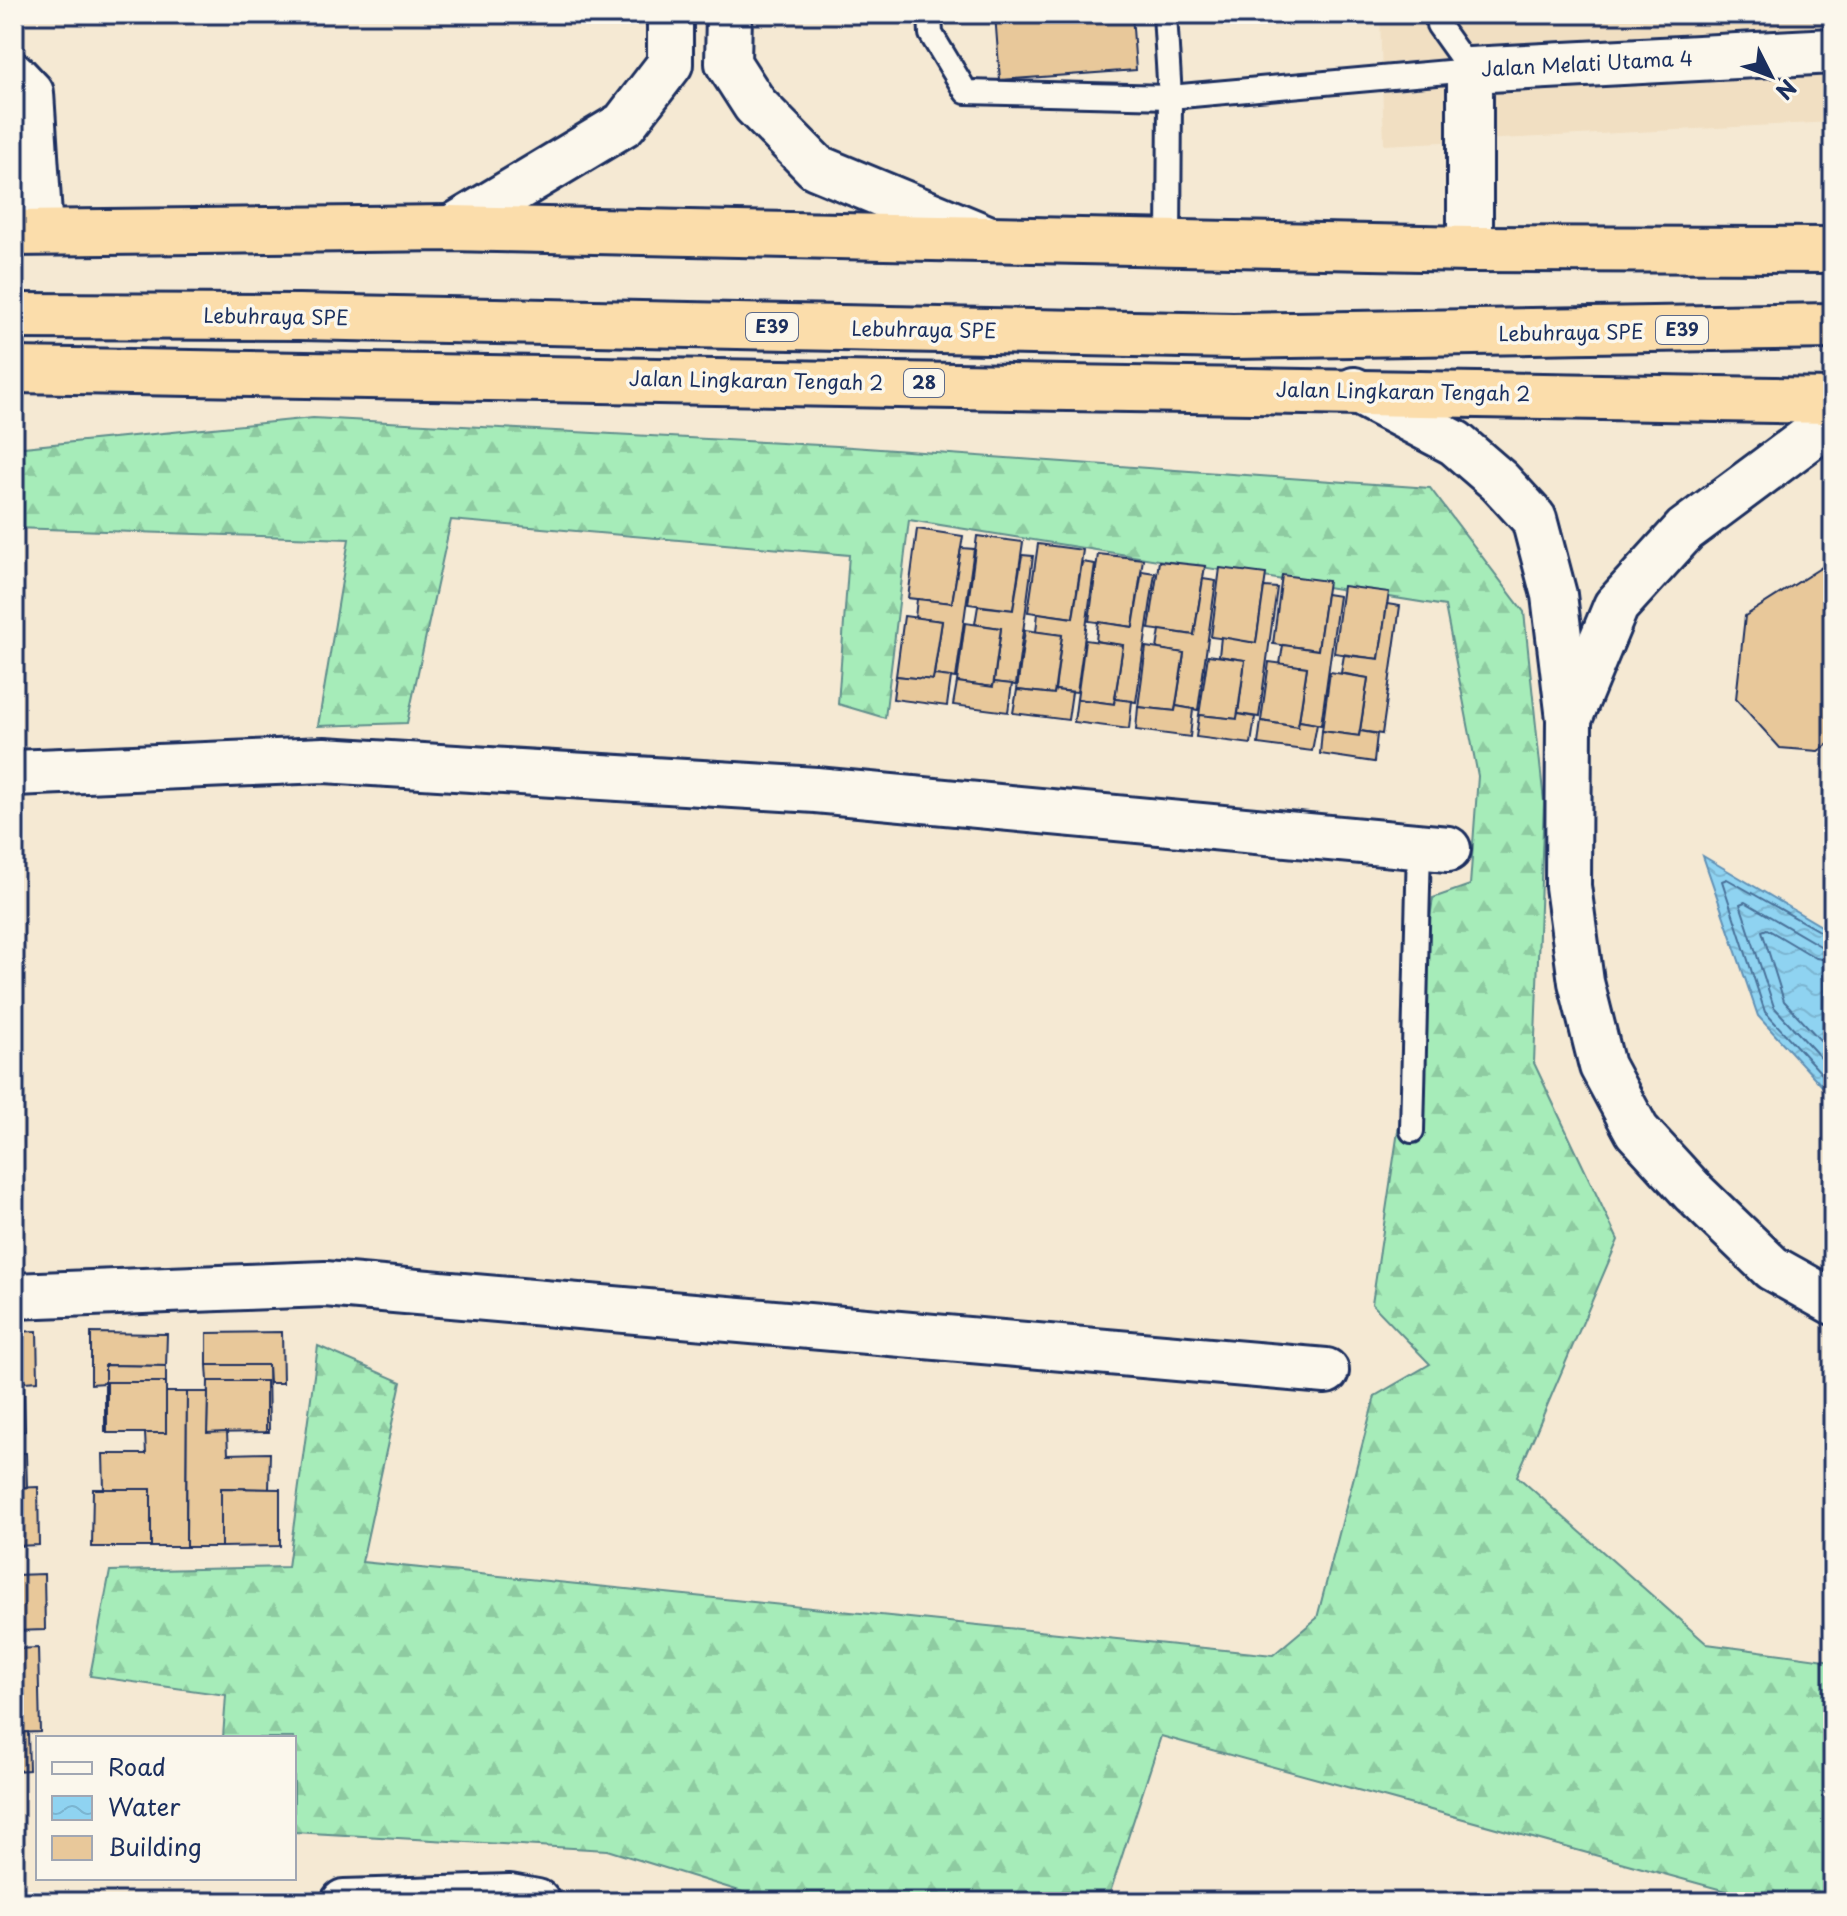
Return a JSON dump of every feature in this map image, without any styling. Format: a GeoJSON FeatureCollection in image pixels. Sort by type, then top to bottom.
{"type":"FeatureCollection","features":[{"type":"Feature","properties":{"kind":"highway"},"geometry":{"type":"LineString","coordinates":[[27,232],[451,228],[1470,249],[1833,250]]}},
{"type":"Feature","properties":{"kind":"highway","name":"Lebuhraya SPE"},"geometry":{"type":"LineString","coordinates":[[14,316],[299,317],[1233,336],[1531,334],[1833,326]]}},
{"type":"Feature","properties":{"kind":"highway","name":"Jalan Lingkaran Tengah 2"},"geometry":{"type":"LineString","coordinates":[[14,370],[1354,390],[1833,401]]}},
{"type":"Feature","properties":{"kind":"street"},"geometry":{"type":"LineString","coordinates":[[451,228],[624,124],[670,64],[670,14]]}},
{"type":"Feature","properties":{"kind":"street"},"geometry":{"type":"LineString","coordinates":[[729,14],[728,63],[755,105],[816,167],[992,240]]}},
{"type":"Feature","properties":{"kind":"street","name":"Jalan Melati Utama 4"},"geometry":{"type":"LineString","coordinates":[[1470,249],[1470,70],[1833,51]]}},
{"type":"Feature","properties":{"kind":"street"},"geometry":{"type":"LineString","coordinates":[[14,75],[31,93],[27,232]]}},
{"type":"Feature","properties":{"kind":"street"},"geometry":{"type":"LineString","coordinates":[[1354,390],[1455,443],[1499,481],[1534,519],[1554,595],[1569,719],[1568,886],[1581,982],[1602,1066],[1637,1131],[1694,1193],[1772,1268],[1833,1302]]}},
{"type":"Feature","properties":{"kind":"street"},"geometry":{"type":"LineString","coordinates":[[1569,719],[1616,606],[1685,530],[1833,420]]}},
{"type":"Feature","properties":{"kind":"street"},"geometry":{"type":"LineString","coordinates":[[14,773],[340,761],[816,790],[1433,847]]}},
{"type":"Feature","properties":{"kind":"street"},"geometry":{"type":"LineString","coordinates":[[14,1296],[325,1284],[1326,1371]]}},
{"type":"Feature","properties":{"kind":"street"},"geometry":{"type":"LineString","coordinates":[[344,1902],[510,1897],[537,1902]]}},
{"type":"Feature","properties":{"kind":"lane"},"geometry":{"type":"LineString","coordinates":[[930,14],[931,34],[966,92],[1170,97],[1470,70]]}},
{"type":"Feature","properties":{"kind":"lane"},"geometry":{"type":"LineString","coordinates":[[1165,14],[1170,97],[1169,242]]}},
{"type":"Feature","properties":{"kind":"lane"},"geometry":{"type":"LineString","coordinates":[[1438,14],[1438,25],[1470,70]]}},
{"type":"Feature","properties":{"kind":"lane"},"geometry":{"type":"LineString","coordinates":[[1412,1131],[1433,847]]}},
{"type":"Feature","properties":{"kind":"shaded area"},"geometry":{"type":"Polygon","coordinates":[[[1380,14],[1833,14],[1833,122],[1384,145],[1380,14]]]}},
{"type":"Feature","properties":{"kind":"green space"},"geometry":{"type":"Polygon","coordinates":[[[313,418],[838,446],[1430,488],[1524,612],[1544,802],[1534,1063],[1618,1240],[1517,1476],[1707,1644],[1833,1661],[1833,1902],[1766,1902],[1161,1736],[1107,1902],[775,1902],[607,1850],[296,1832],[296,1736],[223,1736],[226,1695],[90,1676],[110,1571],[288,1567],[318,1346],[401,1382],[362,1562],[1273,1655],[1317,1618],[1375,1396],[1430,1364],[1372,1304],[1433,898],[1470,885],[1478,776],[1445,606],[909,520],[885,718],[838,704],[849,555],[451,520],[407,723],[318,726],[349,539],[14,528],[14,448],[313,418]]]}},
{"type":"Feature","properties":{"kind":"water"},"geometry":{"type":"Polygon","coordinates":[[[1703,856],[1833,933],[1833,1098],[1758,1016],[1703,856]]]}},
{"type":"Feature","properties":{"kind":"building"},"geometry":{"type":"Polygon","coordinates":[[[995,14],[1132,14],[1136,70],[1000,80],[995,14]]]}},
{"type":"Feature","properties":{"kind":"building"},"geometry":{"type":"Polygon","coordinates":[[[917,529],[963,536],[952,603],[908,598],[917,529]]]}},
{"type":"Feature","properties":{"kind":"building"},"geometry":{"type":"Polygon","coordinates":[[[977,536],[1023,542],[1013,610],[968,604],[977,536]]]}},
{"type":"Feature","properties":{"kind":"building"},"geometry":{"type":"Polygon","coordinates":[[[1038,544],[1083,550],[1073,618],[1028,612],[1038,544]]]}},
{"type":"Feature","properties":{"kind":"building"},"geometry":{"type":"Polygon","coordinates":[[[961,548],[974,549],[956,678],[934,675],[942,621],[915,618],[917,599],[952,603],[961,548]]]}},
{"type":"Feature","properties":{"kind":"building"},"geometry":{"type":"Polygon","coordinates":[[[1098,554],[1143,559],[1133,627],[1089,621],[1098,554]]]}},
{"type":"Feature","properties":{"kind":"building"},"geometry":{"type":"Polygon","coordinates":[[[1022,555],[1033,556],[1016,685],[994,682],[1001,628],[975,624],[978,606],[1013,610],[1022,555]]]}},
{"type":"Feature","properties":{"kind":"building"},"geometry":{"type":"Polygon","coordinates":[[[1833,560],[1833,741],[1818,751],[1780,748],[1736,699],[1745,616],[1833,560]]]}},
{"type":"Feature","properties":{"kind":"building"},"geometry":{"type":"Polygon","coordinates":[[[1159,561],[1205,566],[1194,635],[1149,629],[1159,561]]]}},
{"type":"Feature","properties":{"kind":"building"},"geometry":{"type":"Polygon","coordinates":[[[1082,562],[1095,564],[1077,692],[1055,690],[1062,635],[1036,632],[1038,613],[1073,618],[1082,562]]]}},
{"type":"Feature","properties":{"kind":"building"},"geometry":{"type":"Polygon","coordinates":[[[1220,568],[1266,574],[1256,643],[1211,637],[1220,568]]]}},
{"type":"Feature","properties":{"kind":"building"},"geometry":{"type":"Polygon","coordinates":[[[1142,571],[1155,573],[1136,702],[1115,699],[1123,645],[1096,641],[1098,622],[1133,627],[1142,571]]]}},
{"type":"Feature","properties":{"kind":"building"},"geometry":{"type":"Polygon","coordinates":[[[1282,575],[1328,581],[1318,650],[1273,644],[1282,575]]]}},
{"type":"Feature","properties":{"kind":"building"},"geometry":{"type":"Polygon","coordinates":[[[1203,579],[1216,581],[1198,710],[1176,706],[1184,653],[1157,649],[1160,630],[1194,635],[1203,579]]]}},
{"type":"Feature","properties":{"kind":"building"},"geometry":{"type":"Polygon","coordinates":[[[1343,586],[1389,592],[1379,659],[1334,653],[1343,586]]]}},
{"type":"Feature","properties":{"kind":"building"},"geometry":{"type":"Polygon","coordinates":[[[1264,587],[1277,588],[1259,717],[1238,714],[1245,660],[1219,656],[1221,637],[1256,643],[1264,587]]]}},
{"type":"Feature","properties":{"kind":"building"},"geometry":{"type":"Polygon","coordinates":[[[1326,594],[1339,596],[1321,725],[1299,721],[1307,667],[1280,664],[1283,645],[1318,650],[1326,594]]]}},
{"type":"Feature","properties":{"kind":"building"},"geometry":{"type":"Polygon","coordinates":[[[1387,604],[1400,606],[1382,734],[1360,731],[1368,678],[1341,673],[1344,655],[1379,659],[1387,604]]]}},
{"type":"Feature","properties":{"kind":"building"},"geometry":{"type":"Polygon","coordinates":[[[904,616],[942,621],[933,680],[896,676],[904,616]]]}},
{"type":"Feature","properties":{"kind":"building"},"geometry":{"type":"Polygon","coordinates":[[[965,623],[1001,628],[993,687],[957,682],[965,623]]]}},
{"type":"Feature","properties":{"kind":"building"},"geometry":{"type":"Polygon","coordinates":[[[1025,630],[1062,635],[1054,694],[1017,690],[1025,630]]]}},
{"type":"Feature","properties":{"kind":"building"},"geometry":{"type":"Polygon","coordinates":[[[1085,640],[1123,645],[1114,704],[1077,699],[1085,640]]]}},
{"type":"Feature","properties":{"kind":"building"},"geometry":{"type":"Polygon","coordinates":[[[1146,647],[1184,653],[1175,711],[1138,707],[1146,647]]]}},
{"type":"Feature","properties":{"kind":"building"},"geometry":{"type":"Polygon","coordinates":[[[1208,655],[1245,660],[1237,719],[1199,715],[1208,655]]]}},
{"type":"Feature","properties":{"kind":"building"},"geometry":{"type":"Polygon","coordinates":[[[1269,662],[1307,667],[1298,727],[1261,721],[1269,662]]]}},
{"type":"Feature","properties":{"kind":"building"},"geometry":{"type":"Polygon","coordinates":[[[1330,672],[1368,678],[1359,736],[1322,731],[1330,672]]]}},
{"type":"Feature","properties":{"kind":"building"},"geometry":{"type":"Polygon","coordinates":[[[934,675],[951,677],[947,706],[893,699],[896,676],[933,680],[934,675]]]}},
{"type":"Feature","properties":{"kind":"building"},"geometry":{"type":"Polygon","coordinates":[[[957,682],[993,687],[994,682],[1012,684],[1008,712],[953,705],[957,682]]]}},
{"type":"Feature","properties":{"kind":"building"},"geometry":{"type":"Polygon","coordinates":[[[1017,690],[1054,694],[1055,690],[1072,692],[1068,720],[1013,713],[1017,690]]]}},
{"type":"Feature","properties":{"kind":"building"},"geometry":{"type":"Polygon","coordinates":[[[1077,699],[1114,704],[1115,699],[1132,701],[1129,729],[1074,722],[1077,699]]]}},
{"type":"Feature","properties":{"kind":"building"},"geometry":{"type":"Polygon","coordinates":[[[1176,706],[1193,709],[1190,737],[1136,730],[1138,707],[1175,711],[1176,706]]]}},
{"type":"Feature","properties":{"kind":"building"},"geometry":{"type":"Polygon","coordinates":[[[1238,714],[1255,717],[1251,744],[1196,737],[1199,715],[1237,719],[1238,714]]]}},
{"type":"Feature","properties":{"kind":"building"},"geometry":{"type":"Polygon","coordinates":[[[1261,721],[1298,727],[1299,721],[1317,724],[1312,751],[1258,744],[1261,721]]]}},
{"type":"Feature","properties":{"kind":"building"},"geometry":{"type":"Polygon","coordinates":[[[1322,731],[1359,736],[1360,731],[1377,734],[1374,762],[1320,754],[1322,731]]]}},
{"type":"Feature","properties":{"kind":"building"},"geometry":{"type":"Polygon","coordinates":[[[37,1331],[38,1381],[24,1382],[23,1364],[14,1364],[14,1332],[37,1331]]]}},
{"type":"Feature","properties":{"kind":"building"},"geometry":{"type":"Polygon","coordinates":[[[282,1332],[283,1383],[269,1383],[268,1365],[207,1365],[207,1333],[282,1332]]]}},
{"type":"Feature","properties":{"kind":"building"},"geometry":{"type":"Polygon","coordinates":[[[91,1333],[167,1334],[166,1366],[105,1365],[105,1383],[91,1384],[91,1333]]]}},
{"type":"Feature","properties":{"kind":"building"},"geometry":{"type":"Polygon","coordinates":[[[14,1364],[23,1364],[25,1431],[22,1432],[21,1380],[14,1380],[14,1364]]]}},
{"type":"Feature","properties":{"kind":"building"},"geometry":{"type":"Polygon","coordinates":[[[105,1365],[166,1366],[166,1382],[107,1382],[105,1433],[105,1365]]]}},
{"type":"Feature","properties":{"kind":"building"},"geometry":{"type":"Polygon","coordinates":[[[207,1365],[268,1365],[269,1432],[266,1432],[266,1381],[208,1381],[207,1365]]]}},
{"type":"Feature","properties":{"kind":"building"},"geometry":{"type":"Polygon","coordinates":[[[14,1380],[21,1380],[22,1432],[14,1432],[14,1380]]]}},
{"type":"Feature","properties":{"kind":"building"},"geometry":{"type":"Polygon","coordinates":[[[208,1381],[266,1381],[266,1432],[207,1433],[208,1381]]]}},
{"type":"Feature","properties":{"kind":"building"},"geometry":{"type":"Polygon","coordinates":[[[107,1382],[166,1382],[166,1433],[107,1433],[107,1382]]]}},
{"type":"Feature","properties":{"kind":"building"},"geometry":{"type":"Polygon","coordinates":[[[166,1392],[187,1392],[186,1547],[151,1547],[151,1489],[104,1489],[103,1454],[146,1454],[145,1433],[166,1433],[166,1392]]]}},
{"type":"Feature","properties":{"kind":"building"},"geometry":{"type":"Polygon","coordinates":[[[187,1392],[208,1392],[207,1433],[227,1432],[228,1454],[270,1453],[269,1489],[221,1488],[221,1547],[186,1547],[187,1392]]]}},
{"type":"Feature","properties":{"kind":"building"},"geometry":{"type":"Polygon","coordinates":[[[14,1453],[26,1453],[27,1487],[14,1488],[14,1453]]]}},
{"type":"Feature","properties":{"kind":"building"},"geometry":{"type":"Polygon","coordinates":[[[38,1487],[39,1545],[14,1546],[14,1488],[38,1487]]]}},
{"type":"Feature","properties":{"kind":"building"},"geometry":{"type":"Polygon","coordinates":[[[221,1488],[280,1489],[280,1546],[221,1547],[221,1488]]]}},
{"type":"Feature","properties":{"kind":"building"},"geometry":{"type":"Polygon","coordinates":[[[93,1489],[151,1489],[151,1547],[92,1547],[93,1489]]]}},
{"type":"Feature","properties":{"kind":"building"},"geometry":{"type":"Polygon","coordinates":[[[44,1574],[45,1630],[14,1631],[14,1575],[44,1574]]]}},
{"type":"Feature","properties":{"kind":"building"},"geometry":{"type":"Polygon","coordinates":[[[38,1648],[40,1732],[14,1733],[14,1649],[38,1648]]]}},
{"type":"Feature","properties":{"kind":"building"},"geometry":{"type":"Polygon","coordinates":[[[28,1732],[29,1770],[14,1771],[14,1733],[28,1732]]]}}]}
